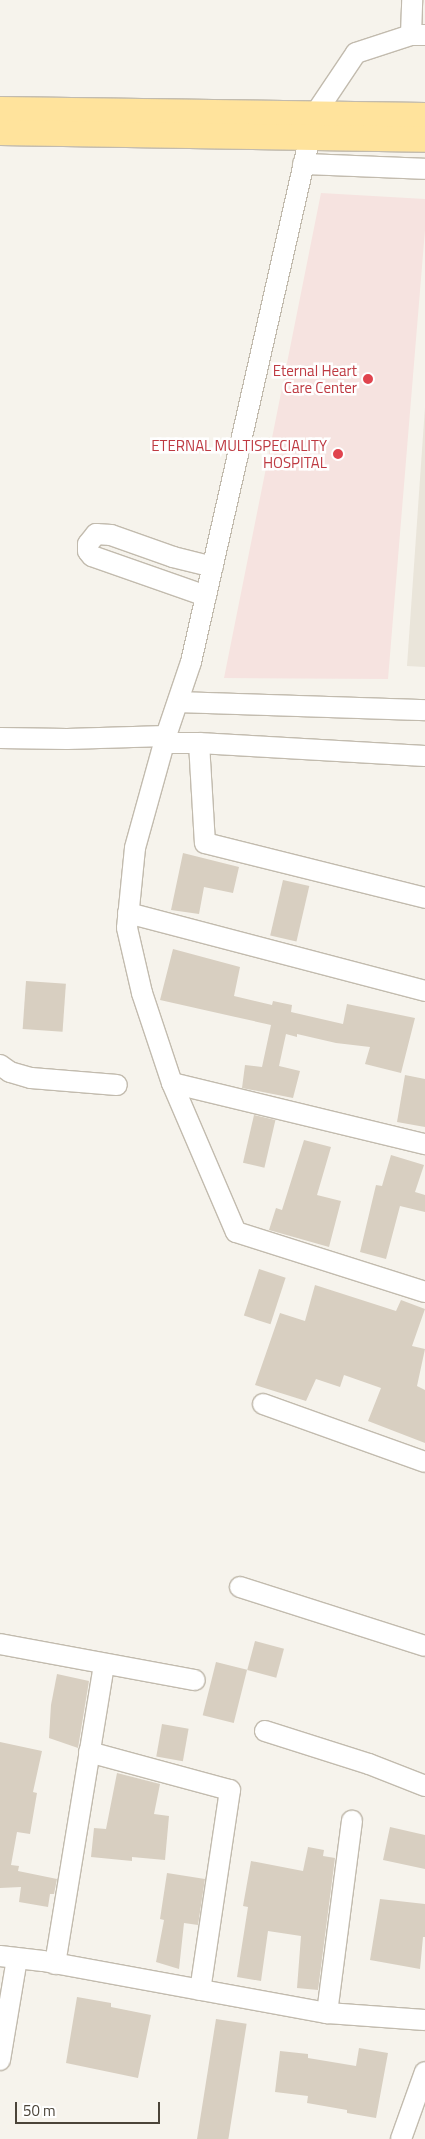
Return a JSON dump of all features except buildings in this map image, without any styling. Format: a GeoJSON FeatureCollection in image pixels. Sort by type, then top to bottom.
{"type":"FeatureCollection","features":[{"type":"Feature","properties":{"kind":"main road"},"geometry":{"type":"LineString","coordinates":[[0,109],[312,126],[425,139]]}},
{"type":"Feature","properties":{"kind":"main road"},"geometry":{"type":"LineString","coordinates":[[0,132],[312,126],[425,116]]}},
{"type":"Feature","properties":{"kind":"street"},"geometry":{"type":"LineString","coordinates":[[412,0],[418,35],[356,53],[312,126],[191,662],[165,740],[135,848],[127,928],[142,993],[172,1083],[236,1232],[425,1292]]}},
{"type":"Feature","properties":{"kind":"street"},"geometry":{"type":"LineString","coordinates":[[303,164],[425,169]]}},
{"type":"Feature","properties":{"kind":"street"},"geometry":{"type":"LineString","coordinates":[[206,596],[92,556],[88,551],[88,544],[90,538],[96,534],[111,535],[172,557],[213,566]]}},
{"type":"Feature","properties":{"kind":"street"},"geometry":{"type":"LineString","coordinates":[[179,702],[425,710]]}},
{"type":"Feature","properties":{"kind":"street"},"geometry":{"type":"LineString","coordinates":[[0,738],[165,740],[425,756]]}},
{"type":"Feature","properties":{"kind":"street"},"geometry":{"type":"LineString","coordinates":[[199,743],[205,843],[425,898]]}},
{"type":"Feature","properties":{"kind":"street"},"geometry":{"type":"LineString","coordinates":[[128,913],[425,991]]}},
{"type":"Feature","properties":{"kind":"street"},"geometry":{"type":"LineString","coordinates":[[0,1065],[10,1072],[32,1078],[117,1085]]}},
{"type":"Feature","properties":{"kind":"street"},"geometry":{"type":"LineString","coordinates":[[172,1083],[425,1144]]}},
{"type":"Feature","properties":{"kind":"street"},"geometry":{"type":"LineString","coordinates":[[263,1404],[425,1462]]}},
{"type":"Feature","properties":{"kind":"street"},"geometry":{"type":"LineString","coordinates":[[240,1587],[425,1646]]}},
{"type":"Feature","properties":{"kind":"street"},"geometry":{"type":"LineString","coordinates":[[0,1644],[104,1665],[195,1680]]}},
{"type":"Feature","properties":{"kind":"street"},"geometry":{"type":"LineString","coordinates":[[54,1964],[104,1665]]}},
{"type":"Feature","properties":{"kind":"street"},"geometry":{"type":"LineString","coordinates":[[265,1731],[369,1764],[425,1786]]}},
{"type":"Feature","properties":{"kind":"street"},"geometry":{"type":"LineString","coordinates":[[89,1752],[230,1790],[200,1990]]}},
{"type":"Feature","properties":{"kind":"street"},"geometry":{"type":"LineString","coordinates":[[327,2013],[352,1821]]}},
{"type":"Feature","properties":{"kind":"street"},"geometry":{"type":"LineString","coordinates":[[0,2060],[9,1957],[327,2013],[425,2020]]}},
{"type":"Feature","properties":{"kind":"street"},"geometry":{"type":"LineString","coordinates":[[401,2139],[425,2072]]}},
{"type":"Feature","properties":{"kind":"shaded area","name":"ETERNAL MULTISPECIALITY HOSPITAL"},"geometry":{"type":"Polygon","coordinates":[[[321,193],[425,199],[425,230],[388,679],[224,678],[321,193]]]}},
{"type":"Feature","properties":{"kind":"shaded area"},"geometry":{"type":"Polygon","coordinates":[[[425,407],[425,667],[407,666],[425,407]]]}},
{"type":"Feature","properties":{"kind":"place","name":"Eternal Heart Care Center"},"geometry":{"type":"Point","coordinates":[368,379]}},
{"type":"Feature","properties":{"kind":"place","name":"ETERNAL MULTISPECIALITY HOSPITAL"},"geometry":{"type":"Point","coordinates":[338,454]}}]}
